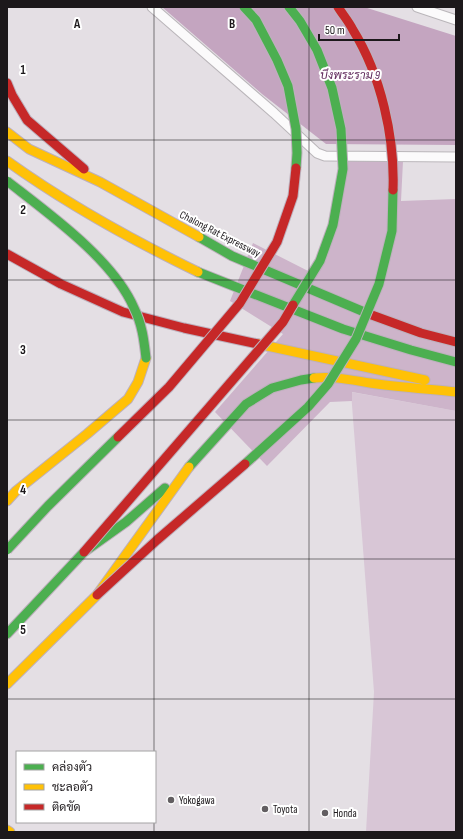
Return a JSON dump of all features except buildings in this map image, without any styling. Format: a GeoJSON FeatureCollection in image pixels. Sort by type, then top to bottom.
{"type":"FeatureCollection","features":[{"type":"Feature","properties":{"kind":"highway"},"geometry":{"type":"LineString","coordinates":[[7,550],[48,506],[169,387],[240,303],[277,242],[293,196],[297,153],[296,129],[288,86],[278,60],[256,20],[244,7]]}},
{"type":"Feature","properties":{"kind":"highway"},"geometry":{"type":"LineString","coordinates":[[7,634],[84,552],[283,322],[320,261],[333,225],[343,169],[341,129],[332,88],[317,50],[300,21],[289,7]]}},
{"type":"Feature","properties":{"kind":"highway"},"geometry":{"type":"LineString","coordinates":[[7,684],[96,595],[308,407],[328,384],[356,339],[379,284],[392,231],[394,168],[389,131],[380,94],[372,70],[354,31],[338,7]]}},
{"type":"Feature","properties":{"kind":"highway"},"geometry":{"type":"LineString","coordinates":[[7,83],[12,95],[27,120],[100,182]]}},
{"type":"Feature","properties":{"kind":"highway","name":"Chalong Rat Expressway"},"geometry":{"type":"LineString","coordinates":[[7,132],[29,149],[100,182],[232,256],[358,309],[421,333],[456,342]]}},
{"type":"Feature","properties":{"kind":"highway"},"geometry":{"type":"LineString","coordinates":[[7,161],[39,184],[98,219],[147,247],[204,275],[343,329],[456,362]]}},
{"type":"Feature","properties":{"kind":"highway"},"geometry":{"type":"LineString","coordinates":[[7,181],[93,252],[110,271],[122,287],[142,327],[146,358],[138,382],[128,399],[16,491],[7,501]]}},
{"type":"Feature","properties":{"kind":"highway"},"geometry":{"type":"LineString","coordinates":[[7,254],[61,284],[123,312],[184,328],[456,386]]}},
{"type":"Feature","properties":{"kind":"highway"},"geometry":{"type":"LineString","coordinates":[[96,595],[186,470],[246,404],[259,394],[272,388],[301,380],[323,377],[345,378],[370,384],[456,392]]}},
{"type":"Feature","properties":{"kind":"highway"},"geometry":{"type":"LineString","coordinates":[[84,552],[126,522],[186,470]]}},
{"type":"Feature","properties":{"kind":"street"},"geometry":{"type":"LineString","coordinates":[[152,7],[268,108],[317,153],[325,156],[456,157]]}},
{"type":"Feature","properties":{"kind":"street"},"geometry":{"type":"LineString","coordinates":[[417,7],[456,20]]}},
{"type":"Feature","properties":{"kind":"shaded area"},"geometry":{"type":"Polygon","coordinates":[[[348,160],[403,161],[401,201],[456,199],[456,411],[352,392],[352,401],[330,402],[267,466],[215,412],[283,334],[230,301],[253,243],[316,275],[348,160]]]}},
{"type":"Feature","properties":{"kind":"shaded area"},"geometry":{"type":"Polygon","coordinates":[[[351,392],[456,411],[456,832],[366,832],[374,692],[351,392]]]}},
{"type":"Feature","properties":{"kind":"water","name":"บึงพระราม 9"},"geometry":{"type":"Polygon","coordinates":[[[162,7],[364,7],[456,36],[456,145],[326,144],[262,94],[162,7]]]}},
{"type":"Feature","properties":{"kind":"traffic: fast"},"geometry":{"type":"LineString","coordinates":[[244,7],[256,20],[277,60],[288,86],[296,129],[296,168]]}},
{"type":"Feature","properties":{"kind":"traffic: fast"},"geometry":{"type":"LineString","coordinates":[[289,7],[300,21],[317,50],[332,88],[341,129],[343,169],[333,225],[320,261],[293,305]]}},
{"type":"Feature","properties":{"kind":"traffic: fast"},"geometry":{"type":"LineString","coordinates":[[7,181],[60,222],[111,272],[124,290],[137,314],[142,332],[146,358]]}},
{"type":"Feature","properties":{"kind":"traffic: fast"},"geometry":{"type":"LineString","coordinates":[[245,464],[308,407],[328,384],[356,339],[379,284],[392,231],[393,190]]}},
{"type":"Feature","properties":{"kind":"traffic: fast"},"geometry":{"type":"LineString","coordinates":[[199,237],[232,256],[369,314]]}},
{"type":"Feature","properties":{"kind":"traffic: fast"},"geometry":{"type":"LineString","coordinates":[[198,272],[343,329],[456,362]]}},
{"type":"Feature","properties":{"kind":"traffic: fast"},"geometry":{"type":"LineString","coordinates":[[189,467],[246,404],[272,388],[314,378]]}},
{"type":"Feature","properties":{"kind":"traffic: fast"},"geometry":{"type":"LineString","coordinates":[[7,550],[48,506],[118,437]]}},
{"type":"Feature","properties":{"kind":"traffic: fast"},"geometry":{"type":"LineString","coordinates":[[7,634],[84,552],[126,522],[165,488]]}},
{"type":"Feature","properties":{"kind":"traffic: slow"},"geometry":{"type":"LineString","coordinates":[[7,132],[29,149],[100,182],[199,237]]}},
{"type":"Feature","properties":{"kind":"traffic: slow"},"geometry":{"type":"LineString","coordinates":[[7,161],[76,207],[100,221],[198,272]]}},
{"type":"Feature","properties":{"kind":"traffic: slow"},"geometry":{"type":"LineString","coordinates":[[258,344],[425,380]]}},
{"type":"Feature","properties":{"kind":"traffic: slow"},"geometry":{"type":"LineString","coordinates":[[7,501],[16,491],[128,399],[138,382],[146,358]]}},
{"type":"Feature","properties":{"kind":"traffic: slow"},"geometry":{"type":"LineString","coordinates":[[314,378],[335,378],[391,386],[456,392]]}},
{"type":"Feature","properties":{"kind":"traffic: slow"},"geometry":{"type":"LineString","coordinates":[[7,684],[97,595],[189,467]]}},
{"type":"Feature","properties":{"kind":"traffic: jam"},"geometry":{"type":"LineString","coordinates":[[338,7],[350,24],[363,48],[378,87],[389,128],[392,149],[393,190]]}},
{"type":"Feature","properties":{"kind":"traffic: jam"},"geometry":{"type":"LineString","coordinates":[[7,83],[12,95],[27,120],[84,169]]}},
{"type":"Feature","properties":{"kind":"traffic: jam"},"geometry":{"type":"LineString","coordinates":[[118,437],[169,387],[240,303],[277,242],[293,196],[296,168]]}},
{"type":"Feature","properties":{"kind":"traffic: jam"},"geometry":{"type":"LineString","coordinates":[[7,254],[61,284],[123,312],[184,328],[258,344]]}},
{"type":"Feature","properties":{"kind":"traffic: jam"},"geometry":{"type":"LineString","coordinates":[[84,552],[283,322],[293,305]]}},
{"type":"Feature","properties":{"kind":"traffic: jam"},"geometry":{"type":"LineString","coordinates":[[369,314],[421,333],[456,342]]}},
{"type":"Feature","properties":{"kind":"traffic: jam"},"geometry":{"type":"LineString","coordinates":[[97,595],[157,540],[245,464]]}},
{"type":"Feature","properties":{"kind":"place","name":"Yokogawa"},"geometry":{"type":"Point","coordinates":[171,800]}},
{"type":"Feature","properties":{"kind":"place","name":"Toyota"},"geometry":{"type":"Point","coordinates":[265,809]}},
{"type":"Feature","properties":{"kind":"place","name":"Honda"},"geometry":{"type":"Point","coordinates":[325,813]}}]}
